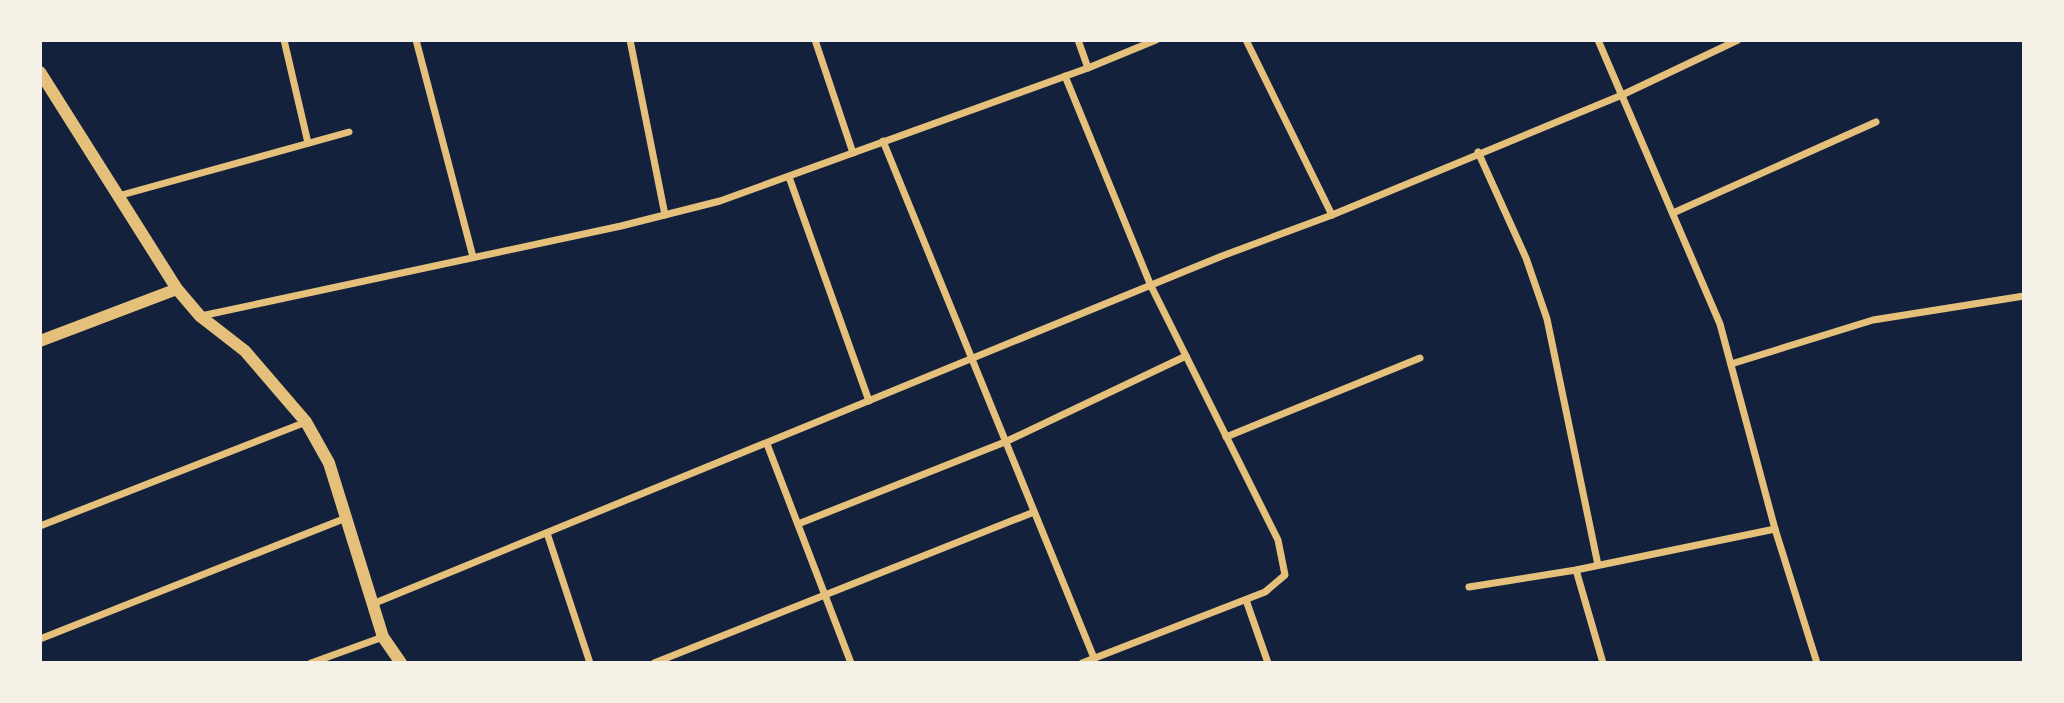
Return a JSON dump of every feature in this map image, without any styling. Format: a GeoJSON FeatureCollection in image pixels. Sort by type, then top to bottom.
{"type":"FeatureCollection","features":[{"type":"Feature","properties":{"kind":"street"},"geometry":{"type":"LineString","coordinates":[[284,40],[308,143]]}},
{"type":"Feature","properties":{"kind":"street"},"geometry":{"type":"LineString","coordinates":[[416,40],[473,257]]}},
{"type":"Feature","properties":{"kind":"street"},"geometry":{"type":"LineString","coordinates":[[630,40],[665,215]]}},
{"type":"Feature","properties":{"kind":"street"},"geometry":{"type":"LineString","coordinates":[[815,40],[853,153]]}},
{"type":"Feature","properties":{"kind":"street"},"geometry":{"type":"LineString","coordinates":[[1078,40],[1088,68]]}},
{"type":"Feature","properties":{"kind":"street"},"geometry":{"type":"LineString","coordinates":[[200,316],[720,201],[1088,68],[1156,40]]}},
{"type":"Feature","properties":{"kind":"street"},"geometry":{"type":"LineString","coordinates":[[1246,40],[1332,215]]}},
{"type":"Feature","properties":{"kind":"street"},"geometry":{"type":"LineString","coordinates":[[1598,40],[1720,324],[1775,529],[1816,663]]}},
{"type":"Feature","properties":{"kind":"street"},"geometry":{"type":"LineString","coordinates":[[375,603],[1151,286],[1332,215],[1478,152],[1622,95],[1738,40]]}},
{"type":"Feature","properties":{"kind":"street"},"geometry":{"type":"LineString","coordinates":[[40,72],[177,289],[200,316],[245,351],[306,422],[329,463],[375,603],[383,637],[401,663]]}},
{"type":"Feature","properties":{"kind":"street"},"geometry":{"type":"LineString","coordinates":[[1065,76],[1151,286],[1278,540],[1285,564],[1285,575],[1278,585],[1246,600],[1082,663]]}},
{"type":"Feature","properties":{"kind":"street"},"geometry":{"type":"LineString","coordinates":[[1673,213],[1877,122]]}},
{"type":"Feature","properties":{"kind":"street"},"geometry":{"type":"LineString","coordinates":[[118,196],[349,132]]}},
{"type":"Feature","properties":{"kind":"street"},"geometry":{"type":"LineString","coordinates":[[883,141],[1094,658]]}},
{"type":"Feature","properties":{"kind":"street"},"geometry":{"type":"LineString","coordinates":[[1478,152],[1526,258],[1547,319],[1598,565]]}},
{"type":"Feature","properties":{"kind":"street"},"geometry":{"type":"LineString","coordinates":[[789,177],[869,401]]}},
{"type":"Feature","properties":{"kind":"street"},"geometry":{"type":"LineString","coordinates":[[40,341],[177,289]]}},
{"type":"Feature","properties":{"kind":"street"},"geometry":{"type":"LineString","coordinates":[[1731,365],[1873,320],[2024,296]]}},
{"type":"Feature","properties":{"kind":"street"},"geometry":{"type":"LineString","coordinates":[[798,524],[1005,442],[1186,356]]}},
{"type":"Feature","properties":{"kind":"street"},"geometry":{"type":"LineString","coordinates":[[1226,437],[1420,358]]}},
{"type":"Feature","properties":{"kind":"street"},"geometry":{"type":"LineString","coordinates":[[40,526],[306,422]]}},
{"type":"Feature","properties":{"kind":"street"},"geometry":{"type":"LineString","coordinates":[[767,444],[851,663]]}},
{"type":"Feature","properties":{"kind":"street"},"geometry":{"type":"LineString","coordinates":[[654,663],[824,593],[1034,512]]}},
{"type":"Feature","properties":{"kind":"street"},"geometry":{"type":"LineString","coordinates":[[40,639],[346,518]]}},
{"type":"Feature","properties":{"kind":"street"},"geometry":{"type":"LineString","coordinates":[[1469,587],[1576,570],[1775,529]]}},
{"type":"Feature","properties":{"kind":"street"},"geometry":{"type":"LineString","coordinates":[[547,533],[590,663]]}},
{"type":"Feature","properties":{"kind":"street"},"geometry":{"type":"LineString","coordinates":[[1576,570],[1603,663]]}},
{"type":"Feature","properties":{"kind":"street"},"geometry":{"type":"LineString","coordinates":[[1246,600],[1268,663]]}},
{"type":"Feature","properties":{"kind":"street"},"geometry":{"type":"LineString","coordinates":[[311,663],[383,637]]}}]}
